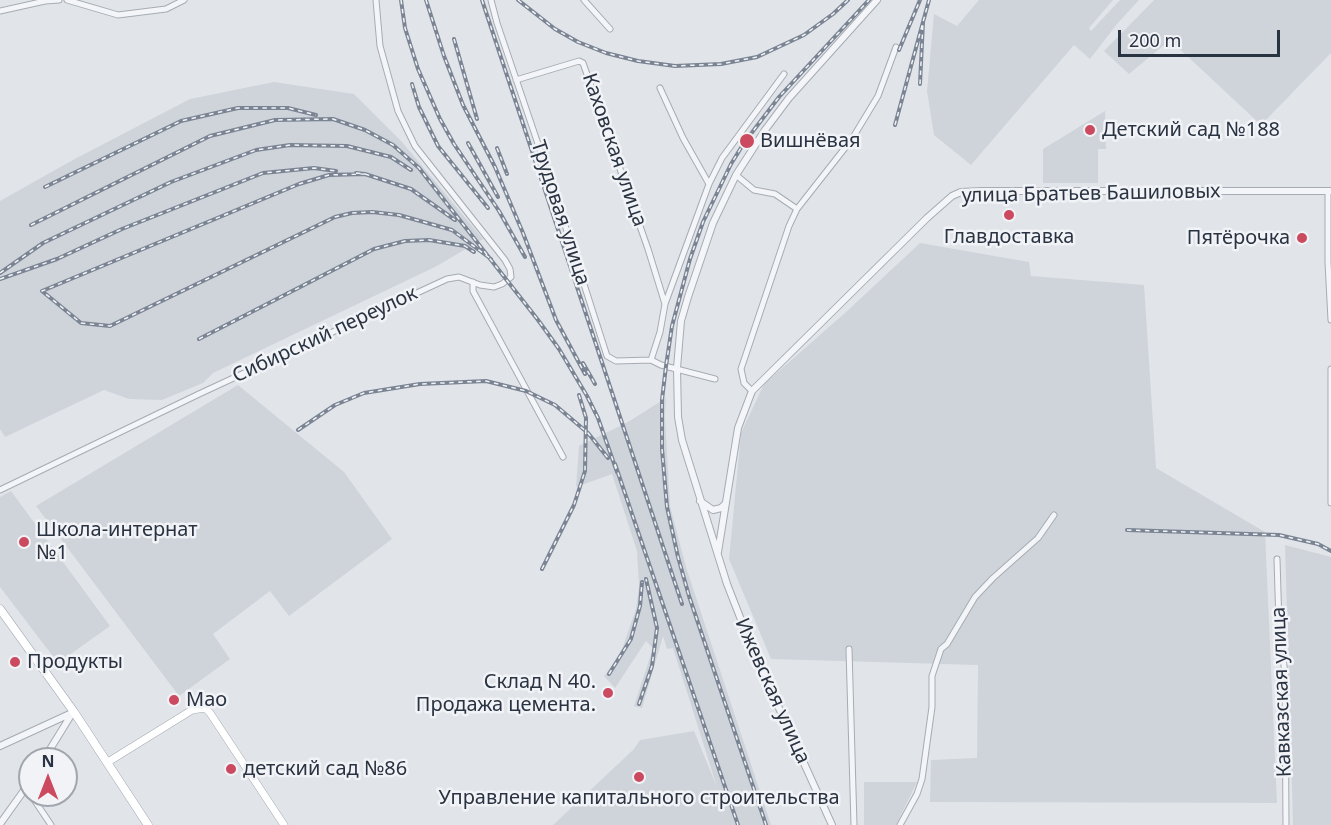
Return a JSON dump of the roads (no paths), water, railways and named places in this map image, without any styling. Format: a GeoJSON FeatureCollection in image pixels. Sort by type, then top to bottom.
{"type":"FeatureCollection","features":[{"type":"Feature","properties":{"kind":"main road"},"geometry":{"type":"LineString","coordinates":[[0,609],[74,712],[148,825]]}},
{"type":"Feature","properties":{"kind":"main road"},"geometry":{"type":"LineString","coordinates":[[108,762],[192,710],[205,708],[284,825]]}},
{"type":"Feature","properties":{"kind":"street"},"geometry":{"type":"LineString","coordinates":[[0,10],[59,0]]}},
{"type":"Feature","properties":{"kind":"street"},"geometry":{"type":"LineString","coordinates":[[67,0],[118,15],[166,9],[184,0]]}},
{"type":"Feature","properties":{"kind":"street","name":"Сибирский переулок"},"geometry":{"type":"LineString","coordinates":[[0,490],[199,394],[447,279],[459,277],[487,286],[502,284],[512,277],[510,269],[415,146],[398,111],[380,46],[376,0]]}},
{"type":"Feature","properties":{"kind":"street","name":"Трудовая улица"},"geometry":{"type":"LineString","coordinates":[[491,0],[607,356],[616,361],[651,360],[715,378]]}},
{"type":"Feature","properties":{"kind":"street"},"geometry":{"type":"LineString","coordinates":[[584,0],[610,29]]}},
{"type":"Feature","properties":{"kind":"street","name":"Ижевская улица"},"geometry":{"type":"LineString","coordinates":[[832,825],[737,612],[700,501],[679,425],[677,368],[681,321],[688,297],[713,223],[736,175],[789,98],[877,0]]}},
{"type":"Feature","properties":{"kind":"street"},"geometry":{"type":"LineString","coordinates":[[718,555],[738,428],[752,391],[744,383],[741,369],[789,226],[797,209],[852,139],[878,96],[896,47]]}},
{"type":"Feature","properties":{"kind":"street","name":"Каховская улица"},"geometry":{"type":"LineString","coordinates":[[516,80],[579,61],[583,63],[665,304]]}},
{"type":"Feature","properties":{"kind":"street"},"geometry":{"type":"LineString","coordinates":[[651,360],[660,332],[665,304],[709,184],[722,158],[784,74]]}},
{"type":"Feature","properties":{"kind":"street"},"geometry":{"type":"LineString","coordinates":[[660,88],[683,138],[709,184]]}},
{"type":"Feature","properties":{"kind":"street"},"geometry":{"type":"LineString","coordinates":[[736,175],[754,190],[775,194],[797,209]]}},
{"type":"Feature","properties":{"kind":"street"},"geometry":{"type":"LineString","coordinates":[[1330,191],[1328,262],[1331,320]]}},
{"type":"Feature","properties":{"kind":"street","name":"улица Братьев Башиловых"},"geometry":{"type":"LineString","coordinates":[[752,391],[927,218],[952,196],[962,192],[1330,191]]}},
{"type":"Feature","properties":{"kind":"street"},"geometry":{"type":"LineString","coordinates":[[473,282],[472,291],[563,457]]}},
{"type":"Feature","properties":{"kind":"street"},"geometry":{"type":"LineString","coordinates":[[1331,369],[1331,503]]}},
{"type":"Feature","properties":{"kind":"street"},"geometry":{"type":"LineString","coordinates":[[700,501],[713,510],[721,508],[725,503]]}},
{"type":"Feature","properties":{"kind":"street"},"geometry":{"type":"LineString","coordinates":[[900,825],[917,794],[922,778],[932,707],[932,676],[941,650],[947,644],[975,597],[1038,538],[1054,515]]}},
{"type":"Feature","properties":{"kind":"street","name":"Кавказская улица"},"geometry":{"type":"LineString","coordinates":[[1277,559],[1279,625],[1285,674],[1286,825]]}},
{"type":"Feature","properties":{"kind":"street"},"geometry":{"type":"LineString","coordinates":[[849,649],[854,825]]}},
{"type":"Feature","properties":{"kind":"street"},"geometry":{"type":"LineString","coordinates":[[0,746],[74,712]]}},
{"type":"Feature","properties":{"kind":"street"},"geometry":{"type":"LineString","coordinates":[[52,747],[74,712]]}},
{"type":"Feature","properties":{"kind":"street"},"geometry":{"type":"LineString","coordinates":[[0,824],[18,805]]}},
{"type":"Feature","properties":{"kind":"street"},"geometry":{"type":"LineString","coordinates":[[39,807],[51,825]]}},
{"type":"Feature","properties":{"kind":"railway"},"geometry":{"type":"LineString","coordinates":[[401,0],[405,28],[418,69],[440,119],[499,211],[525,257]]}},
{"type":"Feature","properties":{"kind":"railway"},"geometry":{"type":"LineString","coordinates":[[426,0],[463,105],[495,167],[556,320],[585,374]]}},
{"type":"Feature","properties":{"kind":"railway"},"geometry":{"type":"LineString","coordinates":[[482,0],[682,604]]}},
{"type":"Feature","properties":{"kind":"railway"},"geometry":{"type":"LineString","coordinates":[[518,0],[555,29],[578,42],[606,53],[638,61],[675,66],[721,64],[757,57],[804,35],[848,0]]}},
{"type":"Feature","properties":{"kind":"railway"},"geometry":{"type":"LineString","coordinates":[[766,825],[689,596],[667,507],[662,449],[662,400],[666,366],[672,326],[690,259],[703,222],[731,164],[779,97],[869,0]]}},
{"type":"Feature","properties":{"kind":"railway"},"geometry":{"type":"LineString","coordinates":[[899,50],[920,0]]}},
{"type":"Feature","properties":{"kind":"railway"},"geometry":{"type":"LineString","coordinates":[[920,84],[923,22],[929,0]]}},
{"type":"Feature","properties":{"kind":"railway"},"geometry":{"type":"LineString","coordinates":[[895,125],[923,22]]}},
{"type":"Feature","properties":{"kind":"railway"},"geometry":{"type":"LineString","coordinates":[[454,39],[477,119]]}},
{"type":"Feature","properties":{"kind":"railway"},"geometry":{"type":"LineString","coordinates":[[412,84],[419,107],[438,146],[488,208]]}},
{"type":"Feature","properties":{"kind":"railway"},"geometry":{"type":"LineString","coordinates":[[45,187],[181,121],[238,108],[288,108],[316,115]]}},
{"type":"Feature","properties":{"kind":"railway"},"geometry":{"type":"LineString","coordinates":[[31,225],[210,136],[275,120],[333,119],[365,130],[393,145],[419,168],[538,320],[559,349],[587,396],[598,418],[617,472]]}},
{"type":"Feature","properties":{"kind":"railway"},"geometry":{"type":"LineString","coordinates":[[468,143],[498,197]]}},
{"type":"Feature","properties":{"kind":"railway"},"geometry":{"type":"LineString","coordinates":[[0,273],[43,243],[171,182],[256,150],[290,145],[347,146],[391,157],[411,170]]}},
{"type":"Feature","properties":{"kind":"railway"},"geometry":{"type":"LineString","coordinates":[[497,148],[507,174]]}},
{"type":"Feature","properties":{"kind":"railway"},"geometry":{"type":"LineString","coordinates":[[0,279],[57,259],[122,229],[263,173],[314,168],[336,171]]}},
{"type":"Feature","properties":{"kind":"railway"},"geometry":{"type":"LineString","coordinates":[[356,173],[411,189],[455,220]]}},
{"type":"Feature","properties":{"kind":"railway"},"geometry":{"type":"LineString","coordinates":[[365,174],[329,175],[299,184],[42,291],[81,323],[110,326],[335,217],[352,213],[372,212],[399,215],[452,230],[491,259]]}},
{"type":"Feature","properties":{"kind":"railway"},"geometry":{"type":"LineString","coordinates":[[199,339],[374,249],[405,241],[429,240],[465,246],[474,252]]}},
{"type":"Feature","properties":{"kind":"railway"},"geometry":{"type":"LineString","coordinates":[[583,363],[595,384]]}},
{"type":"Feature","properties":{"kind":"railway"},"geometry":{"type":"LineString","coordinates":[[298,430],[335,405],[364,393],[420,384],[486,381],[526,391],[555,405],[588,433],[608,458]]}},
{"type":"Feature","properties":{"kind":"railway"},"geometry":{"type":"LineString","coordinates":[[542,569],[574,505],[585,471],[586,418],[579,395]]}},
{"type":"Feature","properties":{"kind":"railway"},"geometry":{"type":"LineString","coordinates":[[615,464],[738,825]]}},
{"type":"Feature","properties":{"kind":"railway"},"geometry":{"type":"LineString","coordinates":[[1127,530],[1279,535],[1318,544],[1331,551]]}},
{"type":"Feature","properties":{"kind":"railway"},"geometry":{"type":"LineString","coordinates":[[639,704],[652,666],[657,628],[646,579]]}},
{"type":"Feature","properties":{"kind":"railway"},"geometry":{"type":"LineString","coordinates":[[609,674],[631,639],[640,606],[642,582]]}},
{"type":"Feature","properties":{"kind":"place","name":"Детский сад №188"},"geometry":{"type":"Point","coordinates":[1090,130]}},
{"type":"Feature","properties":{"kind":"place","name":"Вишнёвая"},"geometry":{"type":"Point","coordinates":[747,141]}},
{"type":"Feature","properties":{"kind":"place","name":"Главдоставка"},"geometry":{"type":"Point","coordinates":[1009,215]}},
{"type":"Feature","properties":{"kind":"place","name":"Пятёрочка"},"geometry":{"type":"Point","coordinates":[1302,238]}},
{"type":"Feature","properties":{"kind":"place","name":"Школа-интернат №1"},"geometry":{"type":"Point","coordinates":[24,542]}},
{"type":"Feature","properties":{"kind":"place","name":"Продукты"},"geometry":{"type":"Point","coordinates":[15,662]}},
{"type":"Feature","properties":{"kind":"place","name":"Склад N 40. Продажа цемента."},"geometry":{"type":"Point","coordinates":[608,693]}},
{"type":"Feature","properties":{"kind":"place","name":"Мао"},"geometry":{"type":"Point","coordinates":[174,700]}},
{"type":"Feature","properties":{"kind":"place","name":"детский сад №86"},"geometry":{"type":"Point","coordinates":[231,769]}},
{"type":"Feature","properties":{"kind":"place","name":"Управление капитального строительства"},"geometry":{"type":"Point","coordinates":[639,777]}}]}
